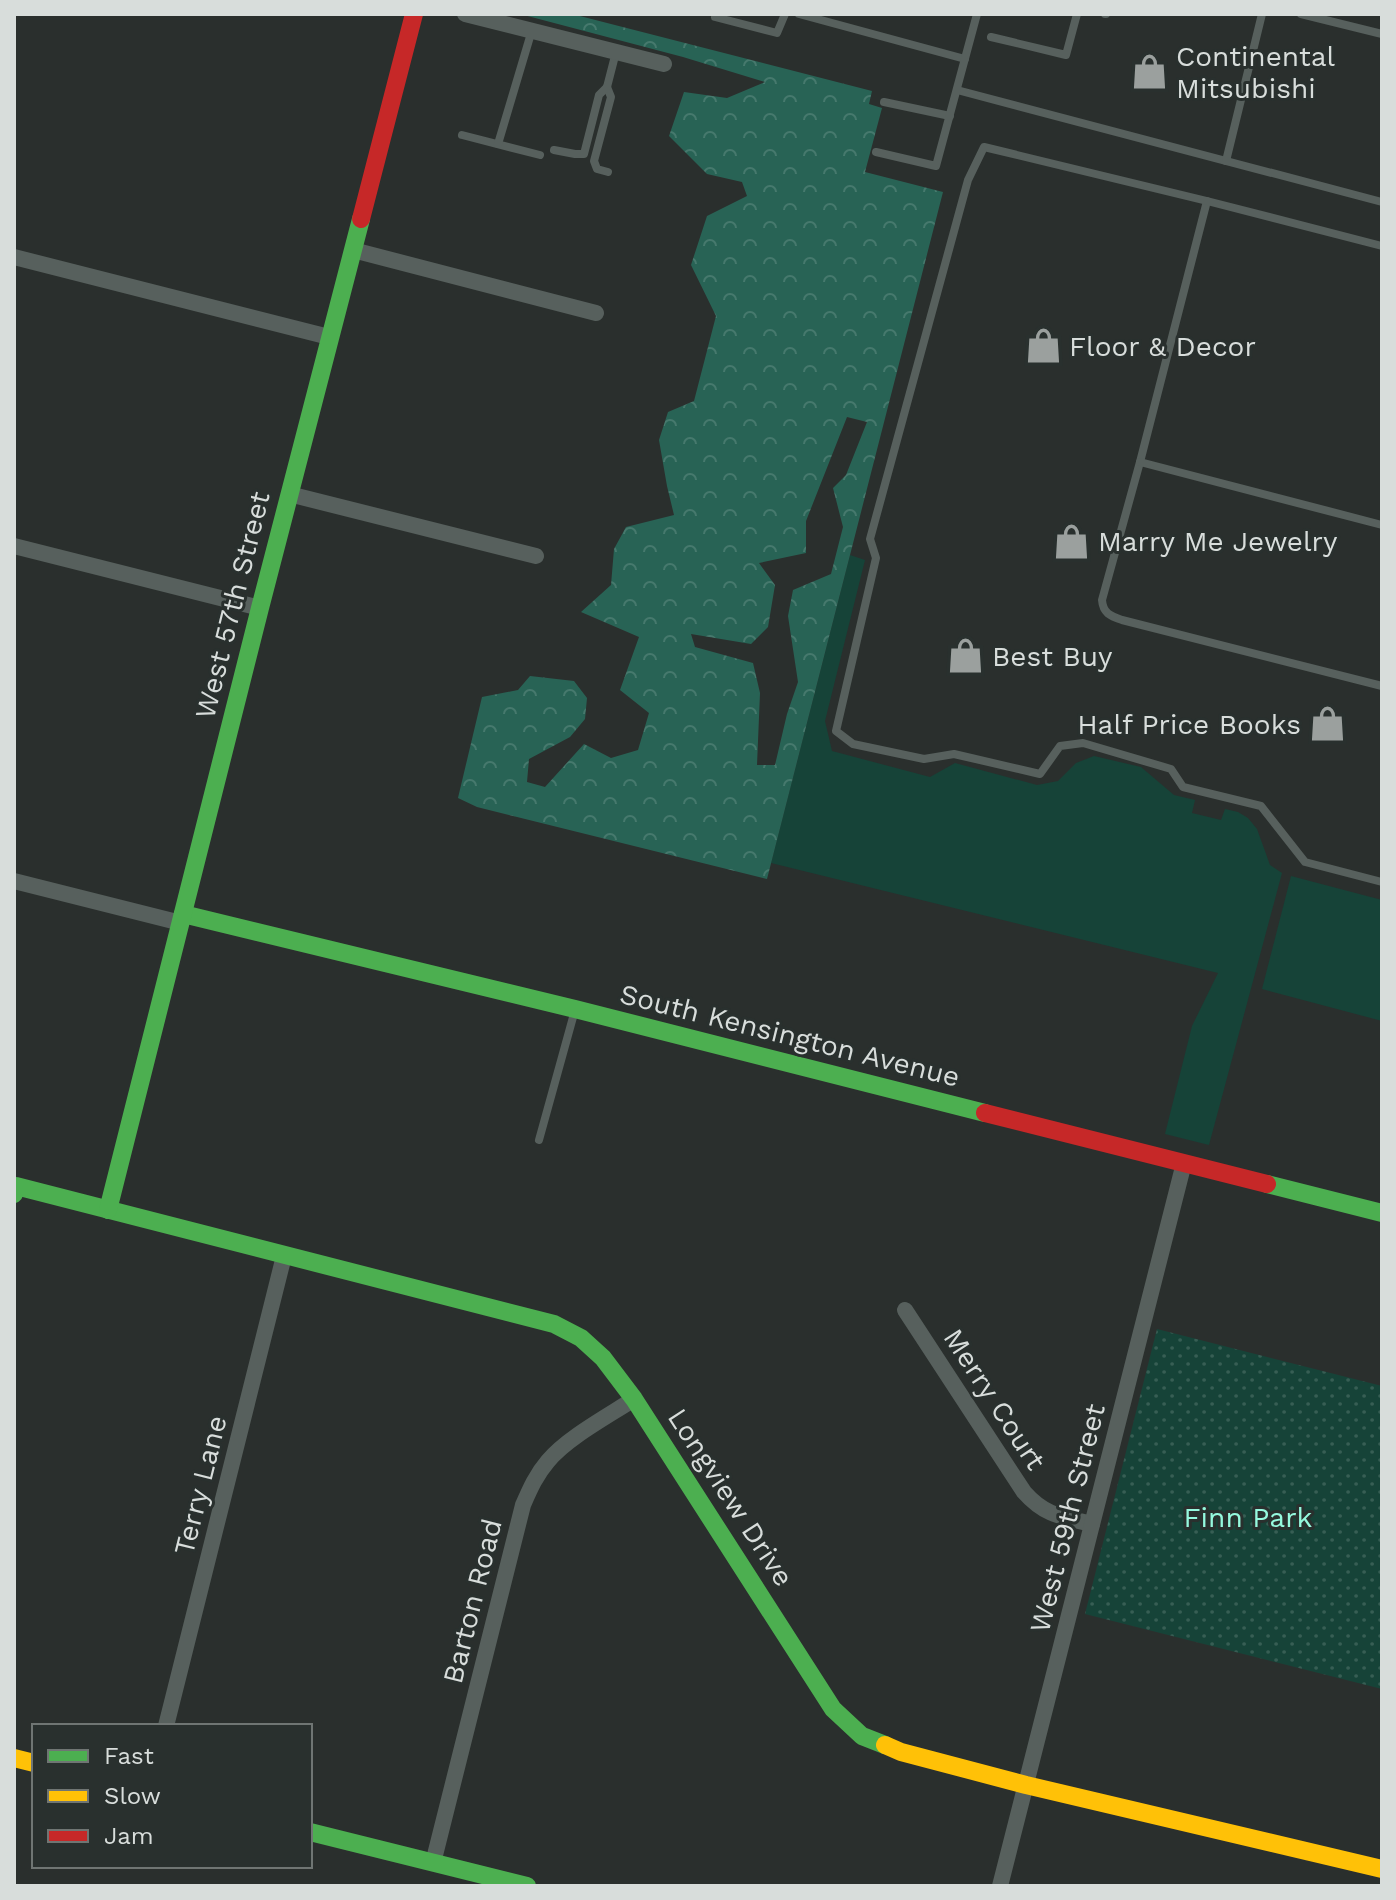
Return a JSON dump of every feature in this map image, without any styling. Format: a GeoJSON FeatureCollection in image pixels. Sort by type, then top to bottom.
{"type":"FeatureCollection","features":[{"type":"Feature","properties":{"kind":"street","name":"West 57th Street"},"geometry":{"type":"LineString","coordinates":[[108,1210],[414,14]]}},
{"type":"Feature","properties":{"kind":"street"},"geometry":{"type":"LineString","coordinates":[[465,14],[664,64]]}},
{"type":"Feature","properties":{"kind":"street"},"geometry":{"type":"LineString","coordinates":[[353,250],[596,313]]}},
{"type":"Feature","properties":{"kind":"street"},"geometry":{"type":"LineString","coordinates":[[14,257],[329,337]]}},
{"type":"Feature","properties":{"kind":"street"},"geometry":{"type":"LineString","coordinates":[[289,494],[536,556]]}},
{"type":"Feature","properties":{"kind":"street"},"geometry":{"type":"LineString","coordinates":[[14,546],[260,608]]}},
{"type":"Feature","properties":{"kind":"street","name":"South Kensington Avenue"},"geometry":{"type":"LineString","coordinates":[[14,881],[575,1009],[1382,1213]]}},
{"type":"Feature","properties":{"kind":"street","name":"West 59th Street"},"geometry":{"type":"LineString","coordinates":[[1000,1886],[1184,1163]]}},
{"type":"Feature","properties":{"kind":"street","name":"Longview Drive"},"geometry":{"type":"LineString","coordinates":[[14,1194],[16,1186],[554,1324],[581,1338],[603,1358],[634,1399],[833,1709],[862,1736],[901,1752],[1026,1785],[1382,1869]]}},
{"type":"Feature","properties":{"kind":"street","name":"Terry Lane"},"geometry":{"type":"LineString","coordinates":[[167,1724],[284,1256]]}},
{"type":"Feature","properties":{"kind":"street","name":"Merry Court"},"geometry":{"type":"LineString","coordinates":[[905,1310],[1024,1492],[1033,1502],[1054,1515],[1092,1524]]}},
{"type":"Feature","properties":{"kind":"street","name":"Barton Road"},"geometry":{"type":"LineString","coordinates":[[433,1863],[523,1505],[533,1481],[549,1459],[568,1443],[634,1399]]}},
{"type":"Feature","properties":{"kind":"street"},"geometry":{"type":"LineString","coordinates":[[312,1833],[433,1863],[468,1879],[527,1886]]}},
{"type":"Feature","properties":{"kind":"lane"},"geometry":{"type":"LineString","coordinates":[[716,14],[715,17],[777,33],[785,14]]}},
{"type":"Feature","properties":{"kind":"lane"},"geometry":{"type":"LineString","coordinates":[[799,14],[965,59]]}},
{"type":"Feature","properties":{"kind":"lane"},"geometry":{"type":"LineString","coordinates":[[876,152],[936,166],[977,14]]}},
{"type":"Feature","properties":{"kind":"lane"},"geometry":{"type":"LineString","coordinates":[[991,37],[1066,55],[1077,14]]}},
{"type":"Feature","properties":{"kind":"lane"},"geometry":{"type":"LineString","coordinates":[[1226,161],[1262,14]]}},
{"type":"Feature","properties":{"kind":"lane"},"geometry":{"type":"LineString","coordinates":[[1302,14],[1382,34]]}},
{"type":"Feature","properties":{"kind":"lane"},"geometry":{"type":"LineString","coordinates":[[498,144],[532,30]]}},
{"type":"Feature","properties":{"kind":"lane"},"geometry":{"type":"LineString","coordinates":[[554,150],[584,154],[599,95],[607,87],[616,51]]}},
{"type":"Feature","properties":{"kind":"lane"},"geometry":{"type":"LineString","coordinates":[[607,87],[611,97],[594,161],[597,169],[608,172]]}},
{"type":"Feature","properties":{"kind":"lane"},"geometry":{"type":"LineString","coordinates":[[957,90],[1382,202]]}},
{"type":"Feature","properties":{"kind":"lane"},"geometry":{"type":"LineString","coordinates":[[884,102],[950,116]]}},
{"type":"Feature","properties":{"kind":"lane"},"geometry":{"type":"LineString","coordinates":[[462,135],[540,155]]}},
{"type":"Feature","properties":{"kind":"lane"},"geometry":{"type":"LineString","coordinates":[[1382,246],[984,147],[968,180],[870,539],[876,558],[836,731],[853,744],[867,747],[924,759],[954,754],[1040,774],[1060,746],[1083,743],[1171,769],[1183,787],[1261,806],[1305,862],[1382,882]]}},
{"type":"Feature","properties":{"kind":"lane"},"geometry":{"type":"LineString","coordinates":[[1207,201],[1102,600],[1103,608],[1111,617],[1382,686]]}},
{"type":"Feature","properties":{"kind":"lane"},"geometry":{"type":"LineString","coordinates":[[1140,462],[1382,525]]}},
{"type":"Feature","properties":{"kind":"lane"},"geometry":{"type":"LineString","coordinates":[[539,1140],[575,1009]]}},
{"type":"Feature","properties":{"kind":"green space"},"geometry":{"type":"Polygon","coordinates":[[[520,14],[572,14],[872,91],[869,104],[882,108],[865,172],[943,192],[767,879],[477,807],[458,798],[482,697],[518,690],[530,676],[574,681],[587,698],[585,719],[570,737],[529,759],[527,782],[545,787],[584,744],[611,758],[638,750],[649,713],[620,690],[639,637],[581,612],[611,585],[614,549],[626,527],[674,515],[659,440],[668,412],[694,401],[716,316],[691,265],[707,216],[747,196],[742,182],[707,174],[669,136],[684,92],[727,98],[765,82],[520,14]],[[847,417],[806,521],[806,553],[759,563],[775,585],[768,627],[751,644],[691,634],[695,647],[753,663],[760,693],[757,765],[775,765],[798,682],[788,616],[793,590],[831,574],[843,527],[833,488],[846,475],[867,422],[847,417]]]}},
{"type":"Feature","properties":{"kind":"green space"},"geometry":{"type":"Polygon","coordinates":[[[850,555],[865,560],[825,721],[832,751],[930,777],[955,763],[1037,785],[1058,781],[1076,763],[1094,756],[1141,767],[1174,795],[1195,800],[1192,813],[1221,820],[1225,809],[1238,812],[1257,829],[1270,865],[1282,873],[1209,1145],[1165,1134],[1192,1026],[1218,973],[771,863],[850,555]]]}},
{"type":"Feature","properties":{"kind":"green space"},"geometry":{"type":"Polygon","coordinates":[[[1291,876],[1382,900],[1382,1021],[1262,989],[1291,876]]]}},
{"type":"Feature","properties":{"kind":"green space","name":"Finn Park"},"geometry":{"type":"Polygon","coordinates":[[[1157,1329],[1382,1386],[1382,1689],[1085,1614],[1157,1329]]]}},
{"type":"Feature","properties":{"kind":"traffic: fast"},"geometry":{"type":"LineString","coordinates":[[108,1210],[361,219]]}},
{"type":"Feature","properties":{"kind":"traffic: fast"},"geometry":{"type":"LineString","coordinates":[[183,914],[985,1113]]}},
{"type":"Feature","properties":{"kind":"traffic: fast"},"geometry":{"type":"LineString","coordinates":[[1267,1184],[1382,1213]]}},
{"type":"Feature","properties":{"kind":"traffic: fast"},"geometry":{"type":"LineString","coordinates":[[14,1194],[16,1186],[554,1324],[581,1338],[603,1358],[634,1399],[833,1709],[862,1736],[885,1745]]}},
{"type":"Feature","properties":{"kind":"traffic: fast"},"geometry":{"type":"LineString","coordinates":[[312,1832],[527,1886]]}},
{"type":"Feature","properties":{"kind":"traffic: slow"},"geometry":{"type":"LineString","coordinates":[[885,1745],[1026,1785],[1382,1869]]}},
{"type":"Feature","properties":{"kind":"traffic: slow"},"geometry":{"type":"LineString","coordinates":[[14,1758],[32,1762]]}},
{"type":"Feature","properties":{"kind":"traffic: jam"},"geometry":{"type":"LineString","coordinates":[[361,219],[414,14]]}},
{"type":"Feature","properties":{"kind":"traffic: jam"},"geometry":{"type":"LineString","coordinates":[[985,1113],[1267,1184]]}},
{"type":"Feature","properties":{"kind":"place","name":"Continental Mitsubishi"},"geometry":{"type":"Point","coordinates":[1150,72]}},
{"type":"Feature","properties":{"kind":"place","name":"Floor & Decor"},"geometry":{"type":"Point","coordinates":[1043,346]}},
{"type":"Feature","properties":{"kind":"place","name":"Marry Me Jewelry"},"geometry":{"type":"Point","coordinates":[1072,541]}},
{"type":"Feature","properties":{"kind":"place","name":"Best Buy"},"geometry":{"type":"Point","coordinates":[966,656]}},
{"type":"Feature","properties":{"kind":"place","name":"Half Price Books"},"geometry":{"type":"Point","coordinates":[1327,724]}}]}
